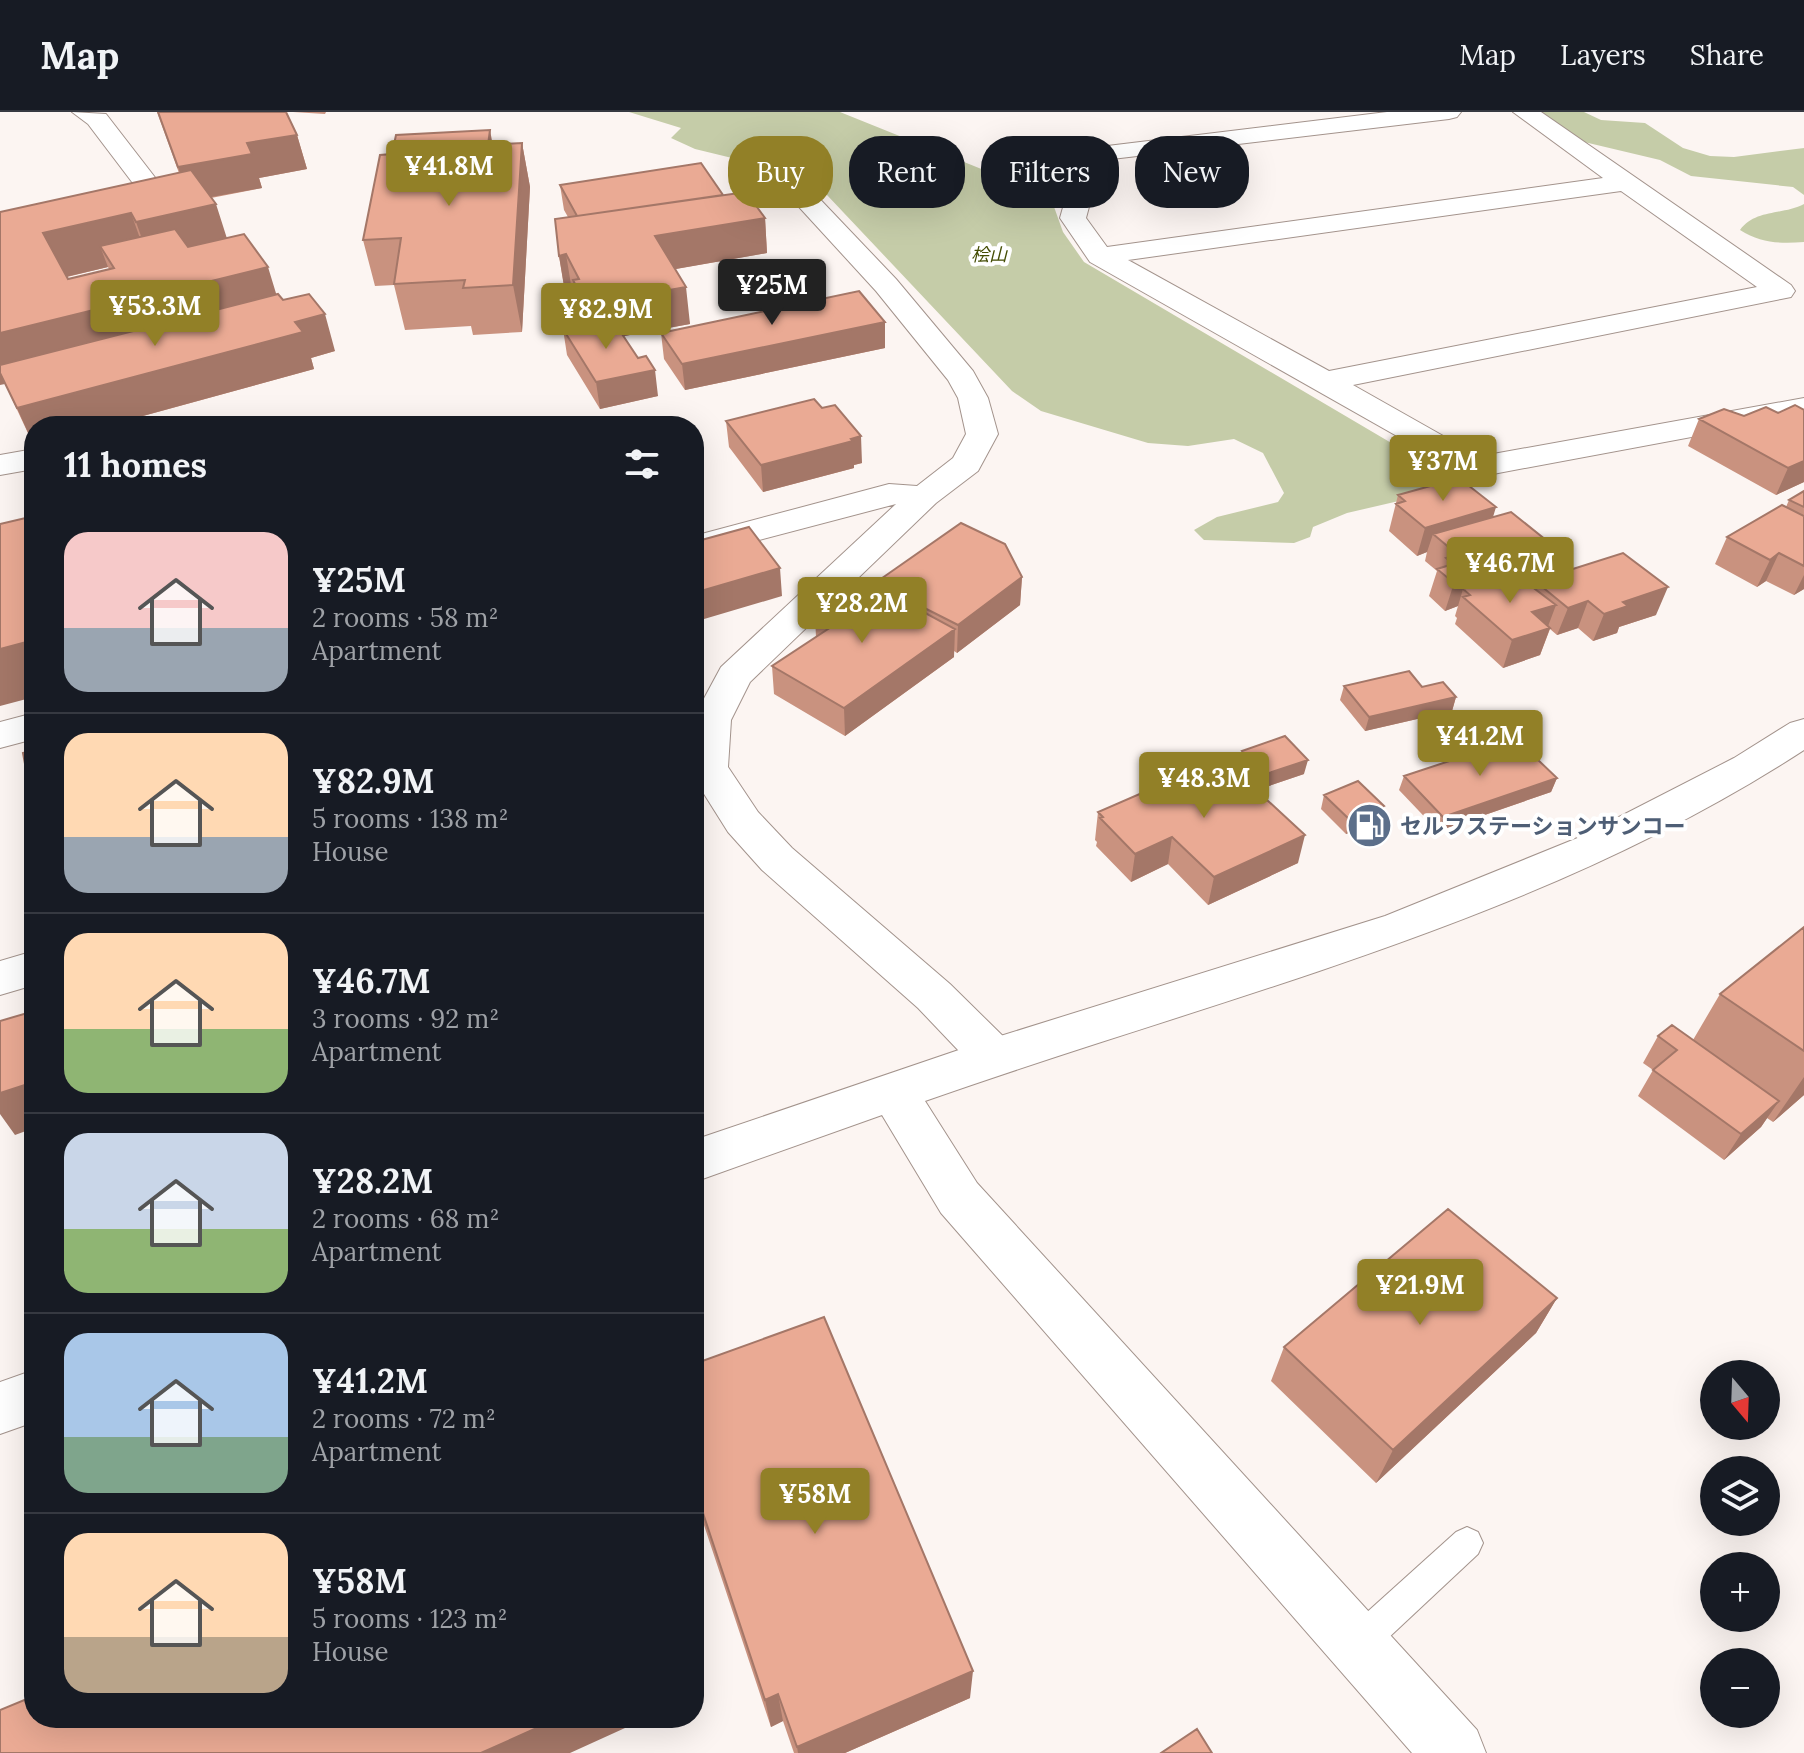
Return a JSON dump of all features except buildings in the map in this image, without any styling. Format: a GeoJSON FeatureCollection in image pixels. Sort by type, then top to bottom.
{"type":"FeatureCollection","features":[{"type":"Feature","properties":{"kind":"street"},"geometry":{"type":"LineString","coordinates":[[0,254],[124,221],[140,211],[150,195],[148,185],[97,119],[84,112]]}},
{"type":"Feature","properties":{"kind":"street"},"geometry":{"type":"LineString","coordinates":[[1449,112],[1108,152],[1090,158],[1073,218],[1100,256],[1459,458],[1493,464],[1804,407]]}},
{"type":"Feature","properties":{"kind":"street"},"geometry":{"type":"LineString","coordinates":[[1325,381],[1781,291],[1525,112]]}},
{"type":"Feature","properties":{"kind":"street"},"geometry":{"type":"LineString","coordinates":[[1100,256],[1625,183]]}},
{"type":"Feature","properties":{"kind":"street"},"geometry":{"type":"LineString","coordinates":[[814,208],[886,285],[962,377],[973,398],[982,434],[966,464],[924,496],[734,676],[712,720],[708,768],[743,822],[777,859],[934,996],[994,1057]]}},
{"type":"Feature","properties":{"kind":"street"},"geometry":{"type":"LineString","coordinates":[[0,465],[24,461]]}},
{"type":"Feature","properties":{"kind":"street"},"geometry":{"type":"LineString","coordinates":[[704,544],[889,494],[924,496]]}},
{"type":"Feature","properties":{"kind":"street"},"geometry":{"type":"LineString","coordinates":[[0,735],[24,729]]}},
{"type":"Feature","properties":{"kind":"street"},"geometry":{"type":"LineString","coordinates":[[704,1157],[994,1057],[1401,927],[1595,848],[1748,768],[1804,732]]}},
{"type":"Feature","properties":{"kind":"street"},"geometry":{"type":"LineString","coordinates":[[0,978],[24,971]]}},
{"type":"Feature","properties":{"kind":"street"},"geometry":{"type":"LineString","coordinates":[[893,1091],[959,1198],[1454,1753]]}},
{"type":"Feature","properties":{"kind":"street"},"geometry":{"type":"LineString","coordinates":[[0,1408],[24,1400]]}},
{"type":"Feature","properties":{"kind":"lane"},"geometry":{"type":"LineString","coordinates":[[1356,1644],[1467,1543]]}},
{"type":"Feature","properties":{"kind":"green space","name":"桧山"},"geometry":{"type":"Polygon","coordinates":[[[629,112],[840,112],[900,136],[849,136],[849,208],[965,208],[965,162],[981,169],[981,208],[1054,208],[1063,232],[1084,262],[1427,464],[1435,486],[1416,497],[1347,513],[1313,527],[1310,537],[1294,543],[1204,540],[1194,530],[1217,517],[1278,502],[1284,493],[1263,453],[1234,439],[1188,446],[1148,443],[1041,411],[1012,391],[833,201],[833,136],[728,136],[728,157],[695,149],[671,138],[681,128],[629,112]]]}},
{"type":"Feature","properties":{"kind":"green space"},"geometry":{"type":"Polygon","coordinates":[[[1541,112],[1584,112],[1601,120],[1645,123],[1683,148],[1710,156],[1734,157],[1804,148],[1804,195],[1793,187],[1691,176],[1660,160],[1580,141],[1541,112]]]}},
{"type":"Feature","properties":{"kind":"green space"},"geometry":{"type":"Polygon","coordinates":[[[1804,204],[1804,242],[1771,242],[1740,230],[1746,223],[1762,215],[1804,204]]]}},
{"type":"Feature","properties":{"kind":"place","name":"セルフステーションサンコー"},"geometry":{"type":"Point","coordinates":[1369,826]}}]}
